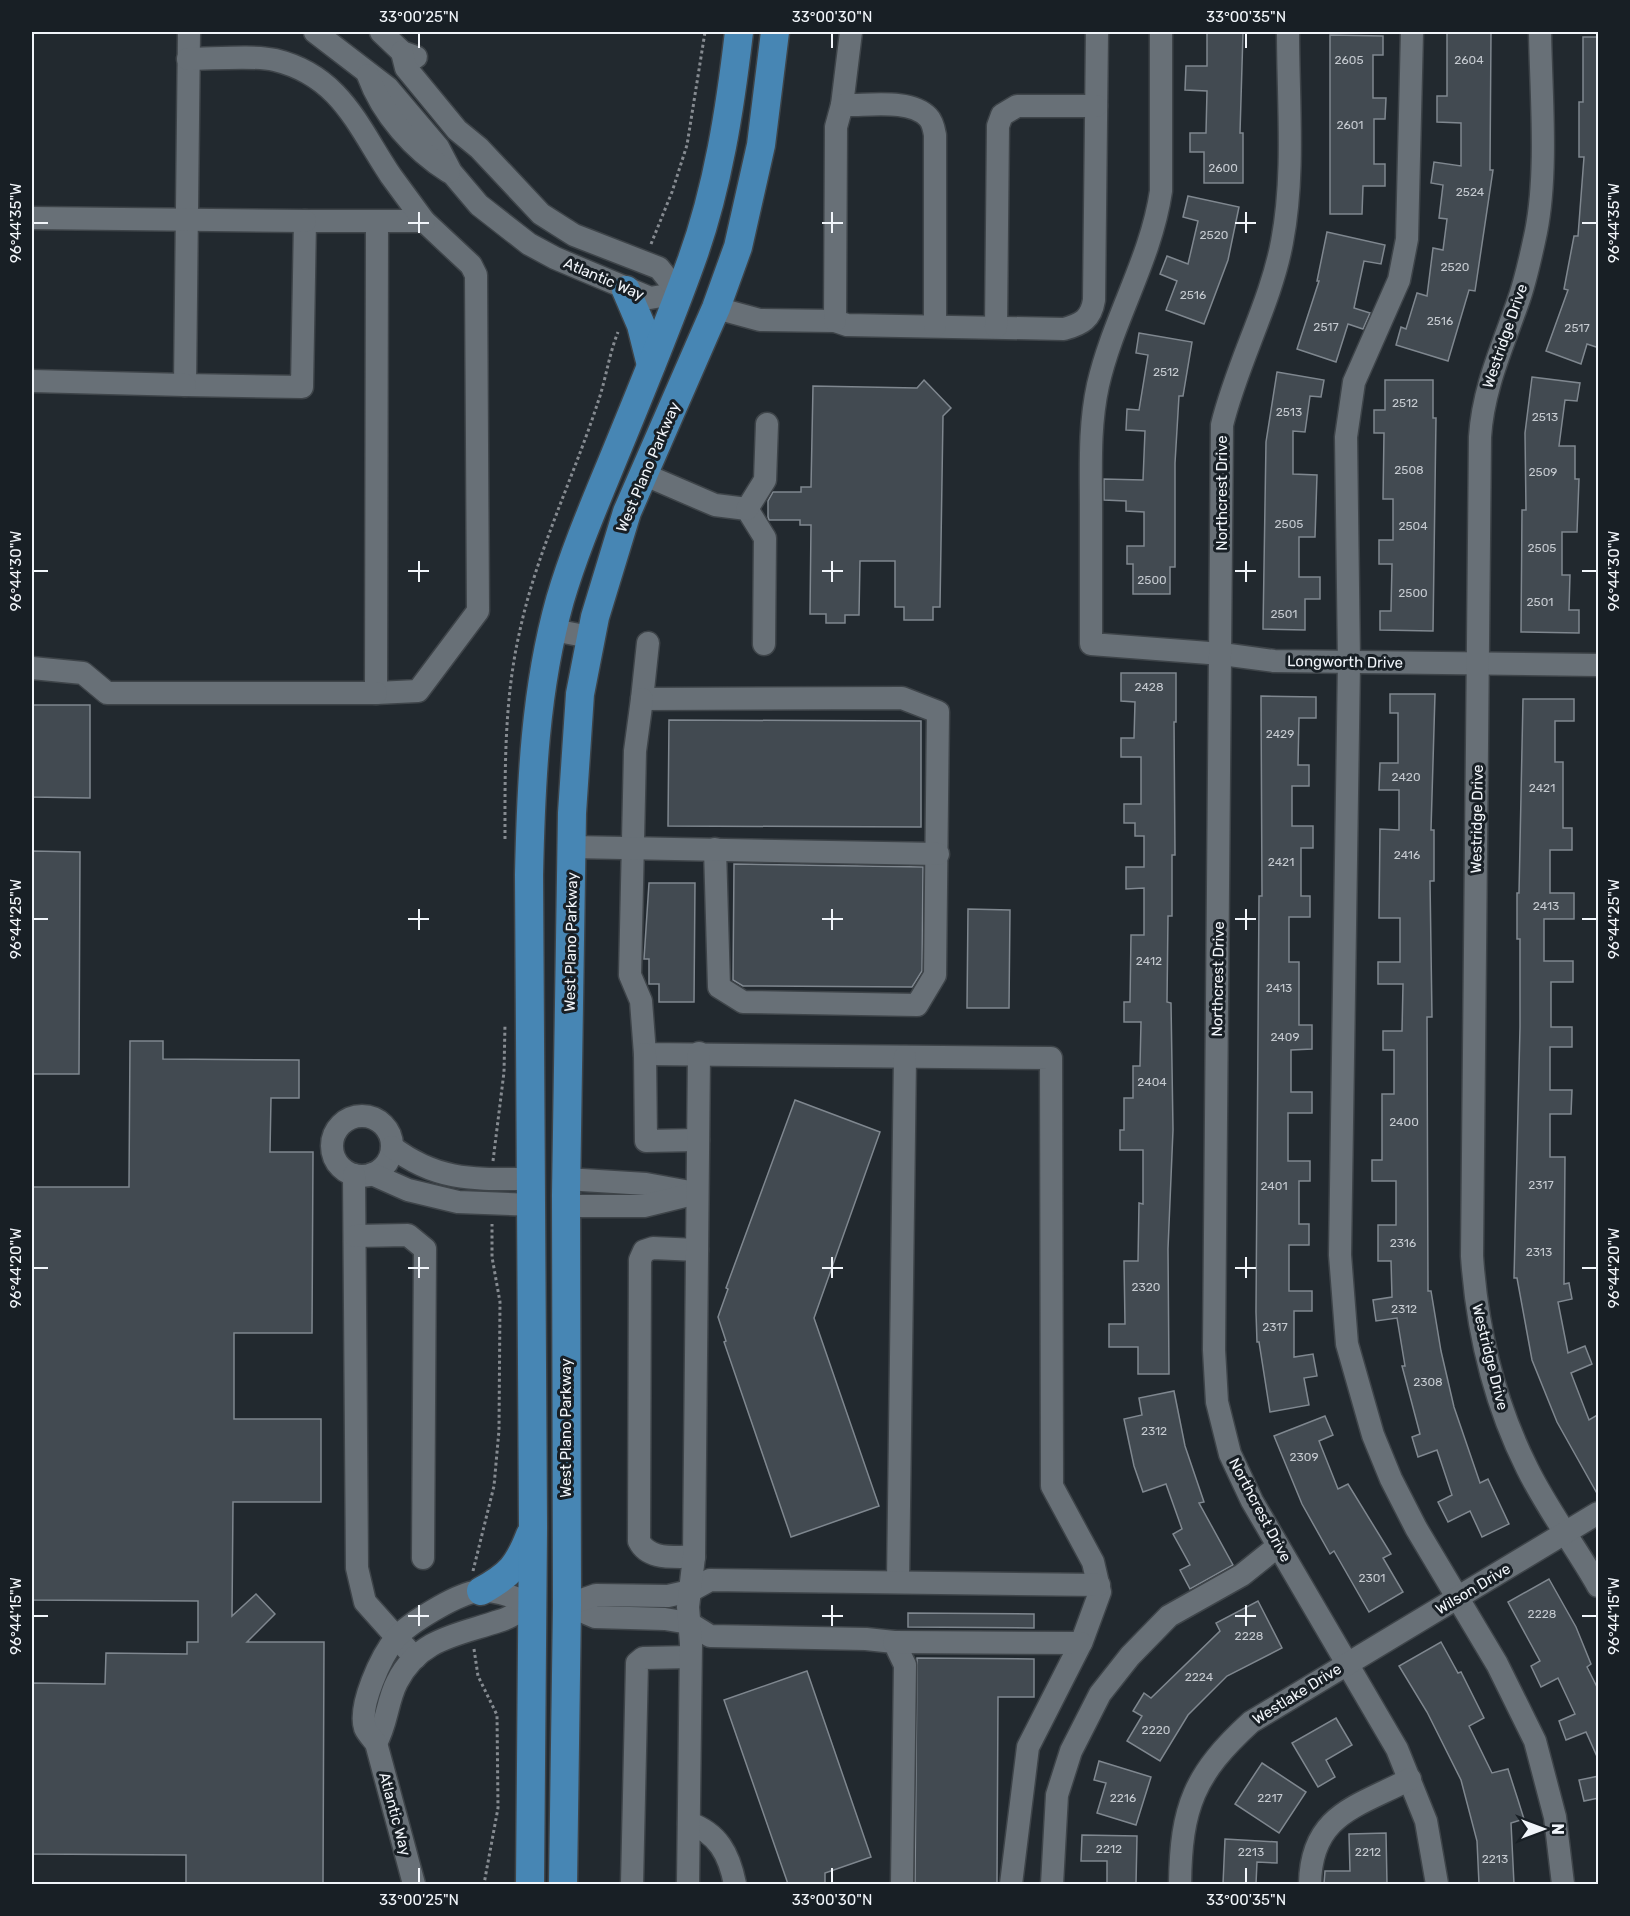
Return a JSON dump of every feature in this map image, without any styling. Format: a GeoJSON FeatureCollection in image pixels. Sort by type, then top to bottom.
{"type":"FeatureCollection","features":[{"type":"Feature","properties":{"kind":"main road"},"geometry":{"type":"LineString","coordinates":[[530,1884],[533,1527],[532,780],[537,724],[553,630],[575,554],[692,260],[717,173],[728,116],[739,32]]}},
{"type":"Feature","properties":{"kind":"main road","name":"West Plano Parkway"},"geometry":{"type":"LineString","coordinates":[[563,1884],[567,1605],[566,1193],[574,768],[580,694],[591,637],[627,512],[716,308],[747,217],[761,145],[775,32]]}},
{"type":"Feature","properties":{"kind":"main road"},"geometry":{"type":"LineString","coordinates":[[626,290],[641,325],[651,365]]}},
{"type":"Feature","properties":{"kind":"main road"},"geometry":{"type":"LineString","coordinates":[[680,293],[716,308]]}},
{"type":"Feature","properties":{"kind":"main road"},"geometry":{"type":"LineString","coordinates":[[531,1192],[566,1193]]}},
{"type":"Feature","properties":{"kind":"main road"},"geometry":{"type":"LineString","coordinates":[[477,1586],[504,1579],[520,1561],[533,1527]]}},
{"type":"Feature","properties":{"kind":"main road"},"geometry":{"type":"LineString","coordinates":[[532,1604],[567,1605]]}},
{"type":"Feature","properties":{"kind":"street"},"geometry":{"type":"LineString","coordinates":[[185,385],[189,32]]}},
{"type":"Feature","properties":{"kind":"street","name":"Atlantic Way"},"geometry":{"type":"LineString","coordinates":[[315,32],[345,53],[368,75],[388,88],[438,147],[451,172],[479,205],[529,244],[626,290],[650,298],[680,293]]}},
{"type":"Feature","properties":{"kind":"street","name":"Atlantic Way"},"geometry":{"type":"LineString","coordinates":[[381,32],[402,52],[406,68],[458,130],[479,148],[541,214],[574,235],[659,268],[680,293]]}},
{"type":"Feature","properties":{"kind":"street"},"geometry":{"type":"LineString","coordinates":[[835,321],[836,127],[851,51],[851,32]]}},
{"type":"Feature","properties":{"kind":"street"},"geometry":{"type":"LineString","coordinates":[[716,308],[760,320],[835,321],[847,325],[1064,329],[1080,325],[1092,314],[1094,300],[1097,32]]}},
{"type":"Feature","properties":{"kind":"street","name":"Longworth Drive"},"geometry":{"type":"LineString","coordinates":[[1161,32],[1161,191],[1159,208],[1152,235],[1106,357],[1098,387],[1090,438],[1091,644],[1222,654],[1274,661],[1599,665]]}},
{"type":"Feature","properties":{"kind":"street","name":"Northcrest Drive"},"geometry":{"type":"LineString","coordinates":[[1288,32],[1288,162],[1282,242],[1276,267],[1230,392],[1222,425],[1222,654],[1214,1326],[1217,1402],[1230,1454],[1252,1501],[1396,1749],[1410,1779],[1426,1821],[1437,1884]]}},
{"type":"Feature","properties":{"kind":"street"},"geometry":{"type":"LineString","coordinates":[[1412,32],[1407,239],[1399,280],[1354,382],[1346,437],[1349,662],[1340,1255],[1347,1344],[1373,1435],[1390,1479],[1456,1599],[1497,1664],[1535,1741],[1556,1817],[1563,1884]]}},
{"type":"Feature","properties":{"kind":"street","name":"Westridge Drive"},"geometry":{"type":"LineString","coordinates":[[1540,32],[1541,184],[1536,229],[1520,300],[1488,384],[1481,411],[1472,1256],[1474,1294],[1490,1369],[1504,1416],[1527,1470],[1599,1586]]}},
{"type":"Feature","properties":{"kind":"street"},"geometry":{"type":"LineString","coordinates":[[32,668],[83,673],[107,693],[418,691],[478,611],[476,275],[471,265],[424,221],[390,175],[365,130],[335,92],[302,70],[274,60],[188,59]]}},
{"type":"Feature","properties":{"kind":"street"},"geometry":{"type":"LineString","coordinates":[[842,105],[917,108],[930,118],[935,135],[934,326]]}},
{"type":"Feature","properties":{"kind":"street"},"geometry":{"type":"LineString","coordinates":[[996,327],[998,126],[1002,115],[1017,106],[1096,106]]}},
{"type":"Feature","properties":{"kind":"street"},"geometry":{"type":"LineString","coordinates":[[451,172],[479,148]]}},
{"type":"Feature","properties":{"kind":"street"},"geometry":{"type":"LineString","coordinates":[[32,218],[424,221]]}},
{"type":"Feature","properties":{"kind":"street"},"geometry":{"type":"LineString","coordinates":[[32,381],[302,387],[305,221]]}},
{"type":"Feature","properties":{"kind":"street"},"geometry":{"type":"LineString","coordinates":[[376,693],[377,221]]}},
{"type":"Feature","properties":{"kind":"street"},"geometry":{"type":"LineString","coordinates":[[747,509],[765,480],[767,424]]}},
{"type":"Feature","properties":{"kind":"street"},"geometry":{"type":"LineString","coordinates":[[643,474],[715,505],[747,509]]}},
{"type":"Feature","properties":{"kind":"street"},"geometry":{"type":"LineString","coordinates":[[747,509],[765,538],[764,644]]}},
{"type":"Feature","properties":{"kind":"street"},"geometry":{"type":"LineString","coordinates":[[553,630],[591,637]]}},
{"type":"Feature","properties":{"kind":"street"},"geometry":{"type":"LineString","coordinates":[[648,643],[634,751],[630,975],[641,1000],[645,1054],[646,1141],[698,1140]]}},
{"type":"Feature","properties":{"kind":"street"},"geometry":{"type":"LineString","coordinates":[[642,699],[902,698],[938,712],[935,975],[917,1005],[743,1002],[719,987],[715,849]]}},
{"type":"Feature","properties":{"kind":"street"},"geometry":{"type":"LineString","coordinates":[[572,847],[938,854]]}},
{"type":"Feature","properties":{"kind":"street"},"geometry":{"type":"LineString","coordinates":[[688,1884],[689,1623],[694,1557],[699,1053]]}},
{"type":"Feature","properties":{"kind":"street"},"geometry":{"type":"LineString","coordinates":[[645,1054],[1051,1058],[1052,1486],[1093,1562],[1100,1592],[1081,1643],[1028,1747],[1011,1884]]}},
{"type":"Feature","properties":{"kind":"street"},"geometry":{"type":"LineString","coordinates":[[898,1582],[905,1057]]}},
{"type":"Feature","properties":{"kind":"street"},"geometry":{"type":"LineString","coordinates":[[363,1174],[386,1164],[392,1147],[391,1138],[382,1123],[366,1116],[348,1119],[336,1131],[332,1146],[340,1166],[408,1190],[458,1202],[531,1192]]}},
{"type":"Feature","properties":{"kind":"street"},"geometry":{"type":"LineString","coordinates":[[392,1147],[413,1163],[445,1175],[531,1192]]}},
{"type":"Feature","properties":{"kind":"street"},"geometry":{"type":"LineString","coordinates":[[363,1174],[355,1236],[357,1568],[364,1602],[415,1658]]}},
{"type":"Feature","properties":{"kind":"street"},"geometry":{"type":"LineString","coordinates":[[566,1193],[646,1184],[697,1193]]}},
{"type":"Feature","properties":{"kind":"street"},"geometry":{"type":"LineString","coordinates":[[355,1236],[408,1235],[425,1249],[423,1558]]}},
{"type":"Feature","properties":{"kind":"street"},"geometry":{"type":"LineString","coordinates":[[694,1557],[652,1555],[643,1548],[639,1541],[640,1260],[644,1251],[653,1248],[697,1250]]}},
{"type":"Feature","properties":{"kind":"street","name":"Wilson Drive"},"geometry":{"type":"LineString","coordinates":[[1347,1663],[1599,1513]]}},
{"type":"Feature","properties":{"kind":"street"},"geometry":{"type":"LineString","coordinates":[[1052,1884],[1057,1795],[1071,1751],[1100,1694],[1130,1656],[1168,1616],[1242,1575],[1278,1546]]}},
{"type":"Feature","properties":{"kind":"street"},"geometry":{"type":"LineString","coordinates":[[567,1605],[596,1595],[668,1596],[690,1591],[710,1580],[1099,1585]]}},
{"type":"Feature","properties":{"kind":"street","name":"Atlantic Way"},"geometry":{"type":"LineString","coordinates":[[414,1884],[376,1743],[365,1728],[365,1708],[370,1689],[396,1638],[432,1612],[477,1586],[532,1604]]}},
{"type":"Feature","properties":{"kind":"street"},"geometry":{"type":"LineString","coordinates":[[376,1743],[384,1728],[396,1684],[415,1658],[452,1633],[501,1621],[532,1604]]}},
{"type":"Feature","properties":{"kind":"street"},"geometry":{"type":"LineString","coordinates":[[567,1605],[595,1617],[666,1619],[689,1623],[710,1636],[866,1639],[894,1642],[1081,1643]]}},
{"type":"Feature","properties":{"kind":"street"},"geometry":{"type":"LineString","coordinates":[[894,1642],[905,1665],[902,1884]]}},
{"type":"Feature","properties":{"kind":"street"},"geometry":{"type":"LineString","coordinates":[[632,1884],[637,1663],[643,1658],[690,1657]]}},
{"type":"Feature","properties":{"kind":"street","name":"Westlake Drive"},"geometry":{"type":"LineString","coordinates":[[1180,1884],[1180,1852],[1185,1818],[1192,1794],[1224,1746],[1251,1722],[1347,1663]]}},
{"type":"Feature","properties":{"kind":"street"},"geometry":{"type":"LineString","coordinates":[[1310,1884],[1313,1850],[1321,1834],[1335,1818],[1410,1779]]}},
{"type":"Feature","properties":{"kind":"street"},"geometry":{"type":"LineString","coordinates":[[689,1823],[706,1829],[722,1847],[735,1884]]}},
{"type":"Feature","properties":{"kind":"path"},"geometry":{"type":"LineString","coordinates":[[648,252],[672,192],[687,145],[705,32]]}},
{"type":"Feature","properties":{"kind":"path"},"geometry":{"type":"LineString","coordinates":[[493,1171],[504,1072],[505,1017]]}},
{"type":"Feature","properties":{"kind":"path"},"geometry":{"type":"LineString","coordinates":[[477,1586],[473,1564],[494,1486],[499,1430],[500,1302],[492,1257],[492,1215]]}},
{"type":"Feature","properties":{"kind":"path"},"geometry":{"type":"LineString","coordinates":[[474,1642],[478,1676],[497,1715],[498,1808],[484,1884]]}},
{"type":"Feature","properties":{"kind":"building"},"geometry":{"type":"Polygon","coordinates":[[[1207,32],[1243,32],[1240,133],[1243,133],[1243,183],[1204,183],[1204,152],[1190,152],[1190,133],[1206,133],[1207,91],[1185,90],[1186,66],[1207,66],[1207,32]]]}},
{"type":"Feature","properties":{"kind":"building"},"geometry":{"type":"Polygon","coordinates":[[[1447,33],[1491,33],[1490,170],[1493,170],[1475,291],[1469,290],[1448,361],[1396,345],[1401,327],[1406,329],[1417,293],[1427,296],[1433,248],[1443,250],[1447,219],[1439,218],[1443,185],[1431,183],[1434,162],[1461,166],[1461,123],[1437,122],[1437,96],[1447,96],[1447,33]]]}},
{"type":"Feature","properties":{"kind":"building"},"geometry":{"type":"Polygon","coordinates":[[[1330,35],[1383,36],[1383,55],[1373,55],[1373,98],[1386,98],[1385,119],[1374,119],[1374,164],[1385,164],[1385,186],[1363,186],[1362,214],[1330,214],[1330,35]]]}},
{"type":"Feature","properties":{"kind":"building"},"geometry":{"type":"Polygon","coordinates":[[[1583,37],[1599,37],[1599,348],[1587,344],[1581,364],[1546,351],[1568,290],[1564,289],[1574,236],[1578,236],[1584,157],[1579,157],[1579,102],[1583,102],[1583,37]]]}},
{"type":"Feature","properties":{"kind":"building"},"geometry":{"type":"Polygon","coordinates":[[[1188,196],[1239,207],[1228,260],[1204,324],[1166,310],[1177,281],[1160,274],[1167,256],[1188,264],[1198,221],[1183,217],[1188,196]]]}},
{"type":"Feature","properties":{"kind":"building"},"geometry":{"type":"Polygon","coordinates":[[[1327,232],[1385,245],[1381,264],[1364,261],[1354,308],[1370,313],[1363,329],[1348,324],[1336,362],[1297,349],[1319,281],[1317,281],[1327,232]]]}},
{"type":"Feature","properties":{"kind":"building"},"geometry":{"type":"Polygon","coordinates":[[[1139,333],[1192,342],[1183,396],[1179,396],[1175,463],[1175,567],[1170,567],[1170,594],[1133,594],[1133,564],[1127,564],[1127,546],[1144,546],[1144,512],[1126,511],[1126,501],[1104,500],[1104,479],[1143,480],[1145,431],[1126,430],[1127,409],[1139,410],[1148,355],[1136,353],[1139,333]]]}},
{"type":"Feature","properties":{"kind":"building"},"geometry":{"type":"Polygon","coordinates":[[[1277,372],[1324,380],[1321,397],[1310,396],[1305,432],[1293,431],[1293,474],[1317,475],[1315,537],[1299,537],[1299,577],[1320,577],[1320,599],[1305,599],[1305,630],[1263,629],[1266,442],[1277,372]]]}},
{"type":"Feature","properties":{"kind":"building"},"geometry":{"type":"Polygon","coordinates":[[[1532,377],[1580,383],[1577,401],[1565,400],[1559,446],[1575,446],[1575,479],[1579,479],[1577,532],[1562,532],[1562,575],[1570,575],[1569,610],[1579,610],[1579,633],[1521,632],[1522,510],[1526,510],[1525,433],[1532,377]]]}},
{"type":"Feature","properties":{"kind":"building"},"geometry":{"type":"Polygon","coordinates":[[[924,380],[951,408],[943,416],[940,607],[933,607],[933,620],[904,620],[904,607],[895,607],[895,561],[860,561],[859,615],[845,615],[845,623],[826,623],[826,614],[810,614],[811,525],[800,525],[800,520],[769,520],[768,517],[768,501],[773,492],[801,492],[801,487],[811,487],[813,386],[917,388],[924,380]]]}},
{"type":"Feature","properties":{"kind":"building"},"geometry":{"type":"Polygon","coordinates":[[[1385,380],[1433,380],[1433,418],[1436,418],[1433,631],[1380,630],[1380,611],[1391,611],[1392,564],[1379,564],[1379,540],[1393,540],[1393,499],[1383,499],[1384,433],[1374,433],[1374,410],[1385,410],[1385,380]]]}},
{"type":"Feature","properties":{"kind":"building"},"geometry":{"type":"Polygon","coordinates":[[[1121,673],[1176,673],[1175,855],[1172,855],[1172,916],[1168,916],[1167,1002],[1171,1003],[1173,1130],[1168,1249],[1169,1374],[1138,1374],[1138,1347],[1109,1347],[1109,1324],[1125,1324],[1124,1261],[1138,1261],[1139,1203],[1143,1204],[1143,1150],[1120,1150],[1120,1130],[1124,1130],[1124,1098],[1133,1098],[1133,1066],[1140,1066],[1141,1022],[1124,1022],[1124,1002],[1130,1002],[1131,935],[1144,935],[1144,888],[1126,889],[1126,867],[1144,867],[1144,836],[1135,836],[1135,823],[1124,823],[1124,804],[1141,804],[1141,757],[1121,757],[1121,738],[1134,738],[1135,702],[1121,701],[1121,673]]]}},
{"type":"Feature","properties":{"kind":"building"},"geometry":{"type":"Polygon","coordinates":[[[1390,694],[1435,694],[1431,830],[1434,830],[1434,881],[1430,881],[1432,1017],[1427,1017],[1428,1291],[1431,1291],[1441,1351],[1454,1407],[1480,1483],[1488,1479],[1509,1524],[1482,1537],[1470,1511],[1448,1522],[1438,1502],[1452,1495],[1437,1450],[1418,1457],[1412,1437],[1420,1434],[1402,1366],[1405,1366],[1397,1318],[1376,1321],[1373,1300],[1392,1297],[1391,1261],[1378,1261],[1378,1225],[1396,1225],[1396,1181],[1372,1181],[1372,1160],[1382,1160],[1382,1094],[1394,1094],[1394,1050],[1383,1050],[1383,1031],[1402,1031],[1403,984],[1378,984],[1378,962],[1400,962],[1400,918],[1379,918],[1380,829],[1399,830],[1399,790],[1379,790],[1380,763],[1398,763],[1398,713],[1390,713],[1390,694]]]}},
{"type":"Feature","properties":{"kind":"building"},"geometry":{"type":"Polygon","coordinates":[[[1261,696],[1316,697],[1316,718],[1299,718],[1298,765],[1309,765],[1309,786],[1292,786],[1292,826],[1313,826],[1313,848],[1301,848],[1301,896],[1310,896],[1310,917],[1289,917],[1289,962],[1299,962],[1299,1025],[1312,1025],[1312,1049],[1291,1050],[1291,1092],[1312,1092],[1312,1113],[1288,1113],[1288,1161],[1310,1161],[1310,1181],[1299,1181],[1299,1224],[1309,1224],[1309,1245],[1289,1245],[1289,1291],[1312,1291],[1312,1311],[1294,1311],[1294,1357],[1313,1354],[1317,1376],[1304,1378],[1309,1405],[1270,1412],[1259,1342],[1257,1342],[1256,1312],[1259,896],[1262,896],[1261,696]]]}},
{"type":"Feature","properties":{"kind":"building"},"geometry":{"type":"Polygon","coordinates":[[[1523,699],[1574,699],[1574,721],[1555,721],[1555,762],[1563,762],[1563,828],[1572,828],[1572,850],[1550,850],[1550,893],[1574,893],[1574,919],[1544,919],[1544,961],[1573,961],[1573,982],[1551,982],[1551,1027],[1572,1027],[1572,1047],[1550,1047],[1550,1090],[1572,1090],[1571,1114],[1550,1114],[1550,1157],[1565,1157],[1564,1284],[1569,1283],[1572,1299],[1558,1302],[1568,1353],[1585,1346],[1592,1364],[1571,1373],[1589,1420],[1599,1414],[1599,1497],[1557,1422],[1532,1360],[1517,1278],[1514,1278],[1520,1027],[1520,939],[1517,939],[1517,893],[1519,893],[1523,699]]]}},
{"type":"Feature","properties":{"kind":"building"},"geometry":{"type":"Polygon","coordinates":[[[32,705],[90,705],[90,798],[32,797],[32,705]]]}},
{"type":"Feature","properties":{"kind":"building"},"geometry":{"type":"Polygon","coordinates":[[[669,720],[921,721],[921,827],[668,826],[669,720]]]}},
{"type":"Feature","properties":{"kind":"building"},"geometry":{"type":"Polygon","coordinates":[[[32,851],[80,852],[79,1074],[32,1074],[32,851]]]}},
{"type":"Feature","properties":{"kind":"building"},"geometry":{"type":"Polygon","coordinates":[[[734,864],[923,867],[922,971],[912,987],[743,986],[733,980],[734,864]]]}},
{"type":"Feature","properties":{"kind":"building"},"geometry":{"type":"Polygon","coordinates":[[[649,883],[695,883],[694,1002],[659,1002],[659,984],[649,984],[649,959],[644,959],[649,883]]]}},
{"type":"Feature","properties":{"kind":"building"},"geometry":{"type":"Polygon","coordinates":[[[968,909],[1010,910],[1009,1008],[967,1008],[968,909]]]}},
{"type":"Feature","properties":{"kind":"building"},"geometry":{"type":"Polygon","coordinates":[[[130,1041],[163,1041],[163,1059],[299,1060],[299,1098],[271,1098],[270,1152],[313,1152],[312,1333],[234,1333],[234,1419],[321,1419],[321,1502],[233,1502],[232,1616],[256,1594],[275,1614],[247,1642],[324,1642],[323,1884],[186,1884],[186,1855],[32,1854],[32,1683],[105,1684],[106,1653],[187,1654],[187,1642],[198,1642],[198,1601],[32,1600],[32,1187],[129,1187],[130,1041]]]}},
{"type":"Feature","properties":{"kind":"building"},"geometry":{"type":"Polygon","coordinates":[[[795,1100],[880,1132],[814,1318],[879,1506],[791,1537],[724,1342],[726,1341],[718,1317],[728,1289],[726,1288],[795,1100]]]}},
{"type":"Feature","properties":{"kind":"building"},"geometry":{"type":"Polygon","coordinates":[[[1174,1391],[1185,1446],[1204,1502],[1199,1503],[1233,1565],[1190,1589],[1180,1570],[1190,1565],[1173,1534],[1182,1529],[1166,1484],[1143,1492],[1134,1466],[1124,1419],[1142,1415],[1139,1398],[1174,1391]]]}},
{"type":"Feature","properties":{"kind":"building"},"geometry":{"type":"Polygon","coordinates":[[[1325,1416],[1333,1435],[1319,1441],[1338,1489],[1348,1484],[1391,1554],[1383,1558],[1403,1592],[1369,1612],[1334,1551],[1330,1554],[1302,1504],[1274,1436],[1325,1416]]]}},
{"type":"Feature","properties":{"kind":"building"},"geometry":{"type":"Polygon","coordinates":[[[1549,1579],[1576,1627],[1591,1664],[1587,1667],[1599,1691],[1599,1761],[1586,1732],[1566,1740],[1559,1721],[1575,1714],[1558,1678],[1541,1687],[1531,1666],[1540,1661],[1508,1602],[1549,1579]]]}},
{"type":"Feature","properties":{"kind":"building"},"geometry":{"type":"Polygon","coordinates":[[[1258,1601],[1282,1648],[1227,1676],[1188,1715],[1160,1761],[1127,1741],[1142,1716],[1133,1711],[1144,1693],[1151,1698],[1220,1631],[1216,1623],[1258,1601]]]}},
{"type":"Feature","properties":{"kind":"building"},"geometry":{"type":"Polygon","coordinates":[[[908,1613],[1034,1614],[1034,1628],[908,1627],[908,1613]]]}},
{"type":"Feature","properties":{"kind":"building"},"geometry":{"type":"Polygon","coordinates":[[[1441,1642],[1458,1673],[1461,1672],[1484,1718],[1469,1726],[1492,1773],[1508,1769],[1524,1819],[1511,1823],[1514,1884],[1479,1884],[1477,1841],[1461,1780],[1427,1712],[1399,1666],[1441,1642]]]}},
{"type":"Feature","properties":{"kind":"building"},"geometry":{"type":"Polygon","coordinates":[[[917,1658],[1034,1659],[1034,1697],[998,1697],[997,1884],[915,1884],[917,1658]]]}},
{"type":"Feature","properties":{"kind":"building"},"geometry":{"type":"Polygon","coordinates":[[[807,1671],[871,1857],[825,1873],[825,1884],[788,1884],[724,1700],[807,1671]]]}},
{"type":"Feature","properties":{"kind":"building"},"geometry":{"type":"Polygon","coordinates":[[[1336,1718],[1352,1745],[1326,1760],[1335,1777],[1318,1787],[1292,1743],[1336,1718]]]}},
{"type":"Feature","properties":{"kind":"building"},"geometry":{"type":"Polygon","coordinates":[[[1099,1761],[1151,1777],[1136,1825],[1097,1813],[1106,1783],[1094,1780],[1099,1761]]]}},
{"type":"Feature","properties":{"kind":"building"},"geometry":{"type":"Polygon","coordinates":[[[1262,1763],[1306,1792],[1279,1833],[1235,1804],[1262,1763]]]}},
{"type":"Feature","properties":{"kind":"building"},"geometry":{"type":"Polygon","coordinates":[[[1599,1776],[1599,1798],[1584,1801],[1579,1780],[1599,1776]]]}},
{"type":"Feature","properties":{"kind":"building"},"geometry":{"type":"Polygon","coordinates":[[[1386,1833],[1387,1884],[1324,1884],[1325,1871],[1350,1871],[1349,1834],[1386,1833]]]}},
{"type":"Feature","properties":{"kind":"building"},"geometry":{"type":"Polygon","coordinates":[[[1082,1835],[1137,1836],[1136,1884],[1107,1884],[1107,1861],[1081,1861],[1082,1835]]]}},
{"type":"Feature","properties":{"kind":"building"},"geometry":{"type":"Polygon","coordinates":[[[1225,1839],[1277,1842],[1277,1863],[1257,1862],[1256,1884],[1223,1884],[1225,1839]]]}}]}
